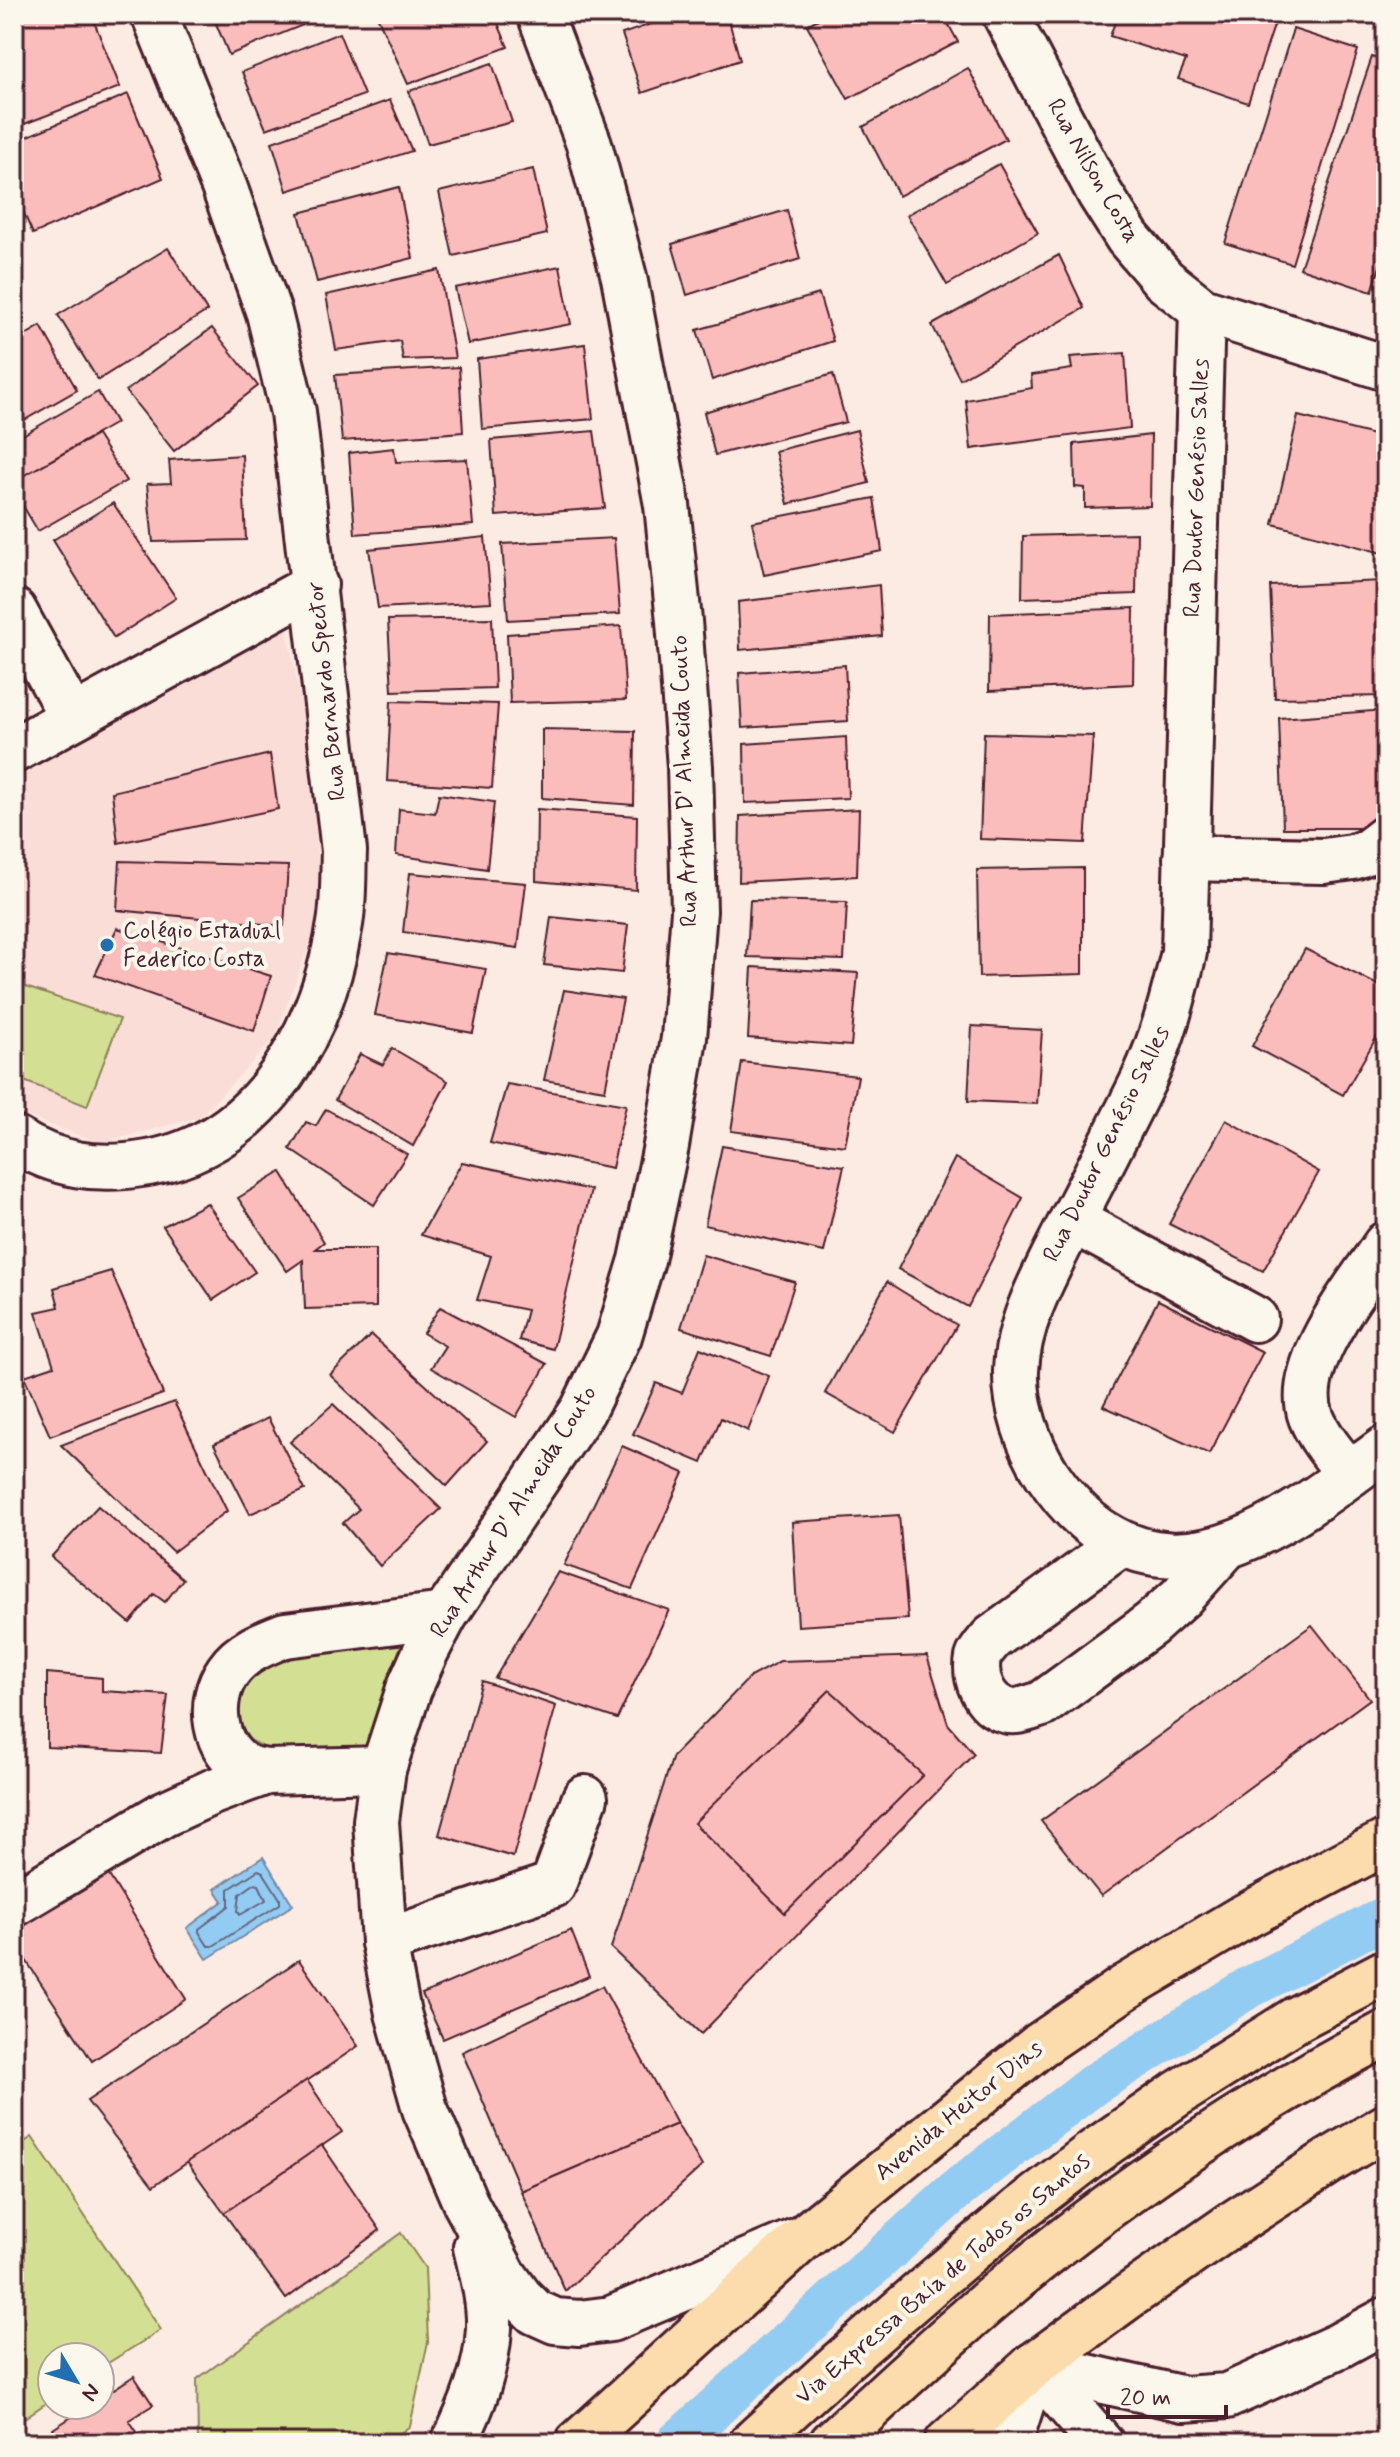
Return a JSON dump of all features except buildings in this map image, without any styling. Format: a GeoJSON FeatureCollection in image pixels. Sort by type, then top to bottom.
{"type":"FeatureCollection","features":[{"type":"Feature","properties":{"kind":"main road","name":"Avenida Heitor Dias"},"geometry":{"type":"LineString","coordinates":[[578,2443],[802,2239],[1040,2045],[1124,1988],[1240,1919],[1386,1842]]}},
{"type":"Feature","properties":{"kind":"main road","name":"Via Expressa Baía de Todos os Santos"},"geometry":{"type":"LineString","coordinates":[[752,2443],[939,2277],[1094,2152],[1177,2094],[1298,2018],[1386,1972]]}},
{"type":"Feature","properties":{"kind":"main road","name":"Via Expressa Baía de Todos os Santos"},"geometry":{"type":"LineString","coordinates":[[832,2443],[1042,2258],[1114,2203],[1321,2067],[1386,2033]]}},
{"type":"Feature","properties":{"kind":"main road"},"geometry":{"type":"LineString","coordinates":[[947,2443],[1034,2365],[1234,2223],[1386,2127]]}},
{"type":"Feature","properties":{"kind":"street","name":"Rua Bernardo Spector"},"geometry":{"type":"LineString","coordinates":[[14,1139],[33,1151],[73,1166],[123,1168],[169,1159],[219,1137],[260,1104],[293,1061],[321,1000],[340,923],[344,851],[293,412],[269,313],[225,189],[154,14]]}},
{"type":"Feature","properties":{"kind":"street","name":"Rua Arthur D' Almeida Couto"},"geometry":{"type":"LineString","coordinates":[[540,14],[589,144],[624,277],[667,505],[690,767],[694,911],[684,1038],[642,1260],[619,1336],[583,1410],[445,1615],[409,1689],[383,1769],[376,1821],[384,1942],[398,2013],[425,2109],[465,2202],[504,2275],[535,2312],[555,2321],[579,2323],[611,2319],[802,2239]]}},
{"type":"Feature","properties":{"kind":"street","name":"Rua Nilson Costa"},"geometry":{"type":"LineString","coordinates":[[1005,14],[1100,194],[1128,238],[1164,280],[1202,310],[1386,368]]}},
{"type":"Feature","properties":{"kind":"street","name":"Rua Doutor Genésio Salles"},"geometry":{"type":"LineString","coordinates":[[1202,310],[1184,952],[1170,1012],[1145,1076],[1042,1280],[1023,1328],[1016,1371],[1021,1415],[1036,1457],[1059,1493],[1089,1524],[1121,1544],[1154,1553],[1187,1555],[1226,1547],[1266,1530],[1386,1448]]}},
{"type":"Feature","properties":{"kind":"street"},"geometry":{"type":"LineString","coordinates":[[14,750],[315,585]]}},
{"type":"Feature","properties":{"kind":"street"},"geometry":{"type":"LineString","coordinates":[[14,611],[72,717]]}},
{"type":"Feature","properties":{"kind":"street"},"geometry":{"type":"LineString","coordinates":[[1186,858],[1324,861],[1353,857],[1369,851],[1386,838]]}},
{"type":"Feature","properties":{"kind":"street"},"geometry":{"type":"LineString","coordinates":[[1072,1220],[1255,1319]]}},
{"type":"Feature","properties":{"kind":"street"},"geometry":{"type":"LineString","coordinates":[[1350,1474],[1323,1440],[1310,1414],[1308,1378],[1324,1339],[1386,1244]]}},
{"type":"Feature","properties":{"kind":"street"},"geometry":{"type":"LineString","coordinates":[[1121,1544],[992,1638],[978,1656],[977,1679],[986,1697],[1004,1710],[1025,1710],[1042,1704],[1151,1624],[1181,1597],[1226,1547]]}},
{"type":"Feature","properties":{"kind":"street"},"geometry":{"type":"LineString","coordinates":[[383,1769],[266,1772],[248,1768],[224,1744],[218,1731],[215,1713],[227,1671],[262,1643],[285,1635],[445,1615]]}},
{"type":"Feature","properties":{"kind":"street"},"geometry":{"type":"LineString","coordinates":[[14,1904],[164,1814],[266,1772]]}},
{"type":"Feature","properties":{"kind":"street"},"geometry":{"type":"LineString","coordinates":[[384,1942],[553,1885],[585,1798]]}},
{"type":"Feature","properties":{"kind":"street","name":"Rua Arthur D' Almeida Couto"},"geometry":{"type":"LineString","coordinates":[[454,2443],[480,2380],[489,2327],[485,2286],[465,2202]]}},
{"type":"Feature","properties":{"kind":"street"},"geometry":{"type":"LineString","coordinates":[[1034,2365],[1184,2399],[1227,2396],[1338,2346],[1386,2320]]}},
{"type":"Feature","properties":{"kind":"street"},"geometry":{"type":"LineString","coordinates":[[1009,2443],[1034,2365]]}},
{"type":"Feature","properties":{"kind":"street"},"geometry":{"type":"LineString","coordinates":[[1034,2365],[1101,2443]]}},
{"type":"Feature","properties":{"kind":"shaded area"},"geometry":{"type":"Polygon","coordinates":[[[287,629],[311,755],[321,911],[275,1038],[200,1117],[100,1143],[23,1115],[14,1110],[14,779],[287,629]]]}},
{"type":"Feature","properties":{"kind":"green space"},"geometry":{"type":"Polygon","coordinates":[[[14,983],[120,1019],[87,1106],[14,1077],[14,983]]]}},
{"type":"Feature","properties":{"kind":"green space"},"geometry":{"type":"Polygon","coordinates":[[[403,1639],[363,1754],[267,1749],[250,1740],[241,1727],[235,1709],[236,1694],[250,1677],[283,1654],[403,1639]]]}},
{"type":"Feature","properties":{"kind":"green space"},"geometry":{"type":"Polygon","coordinates":[[[32,2137],[161,2330],[116,2358],[116,2341],[36,2341],[36,2410],[14,2425],[14,2149],[32,2137]]]}},
{"type":"Feature","properties":{"kind":"green space"},"geometry":{"type":"Polygon","coordinates":[[[401,2233],[425,2268],[428,2342],[410,2426],[387,2443],[198,2443],[197,2379],[401,2233]]]}},
{"type":"Feature","properties":{"kind":"water"},"geometry":{"type":"Polygon","coordinates":[[[263,1857],[293,1905],[207,1959],[187,1928],[223,1901],[215,1889],[263,1857]]]}},
{"type":"Feature","properties":{"kind":"waterway"},"geometry":{"type":"LineString","coordinates":[[676,2443],[956,2190],[1093,2085],[1248,1988],[1386,1917]]}},
{"type":"Feature","properties":{"kind":"place","name":"Colégio Estadual Federico Costa"},"geometry":{"type":"Point","coordinates":[107,945]}}]}
